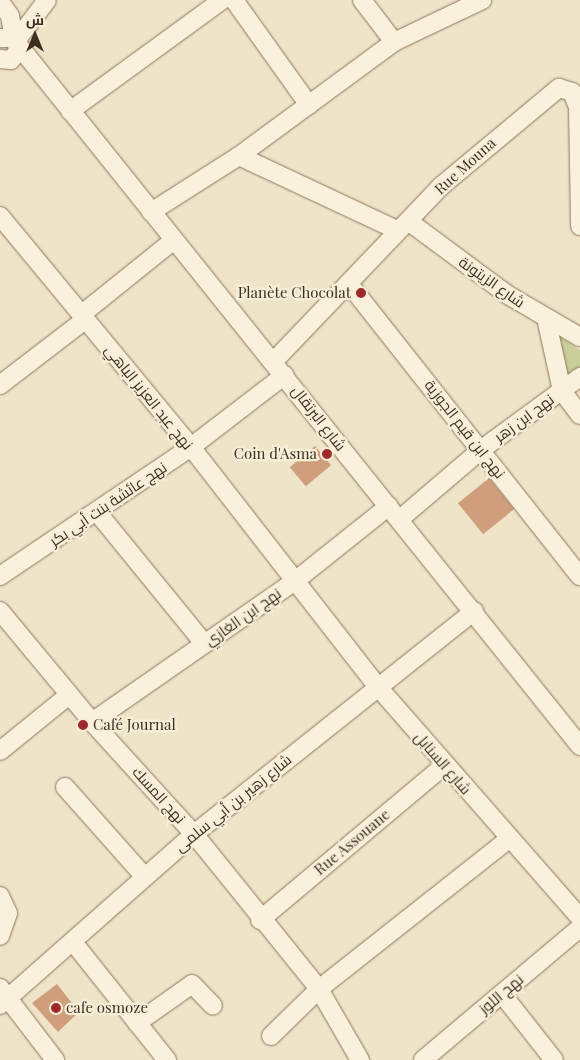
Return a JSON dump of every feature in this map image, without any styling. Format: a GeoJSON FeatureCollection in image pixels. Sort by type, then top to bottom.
{"type":"FeatureCollection","features":[{"type":"Feature","properties":{"kind":"street"},"geometry":{"type":"LineString","coordinates":[[9,52],[47,0]]}},
{"type":"Feature","properties":{"kind":"street"},"geometry":{"type":"LineString","coordinates":[[70,111],[222,0]]}},
{"type":"Feature","properties":{"kind":"street"},"geometry":{"type":"LineString","coordinates":[[234,0],[309,105]]}},
{"type":"Feature","properties":{"kind":"street"},"geometry":{"type":"LineString","coordinates":[[362,0],[394,42]]}},
{"type":"Feature","properties":{"kind":"street"},"geometry":{"type":"LineString","coordinates":[[151,212],[239,156],[394,42],[482,0]]}},
{"type":"Feature","properties":{"kind":"street"},"geometry":{"type":"LineString","coordinates":[[0,2],[10,16],[9,52]]}},
{"type":"Feature","properties":{"kind":"street","name":"شارع البرتقال"},"geometry":{"type":"LineString","coordinates":[[9,52],[54,92],[70,111],[274,360],[580,746]]}},
{"type":"Feature","properties":{"kind":"street","name":"Rue Mouna"},"geometry":{"type":"LineString","coordinates":[[274,360],[440,187],[559,88],[572,92],[578,107],[580,226]]}},
{"type":"Feature","properties":{"kind":"street","name":"شارع الزيتونة"},"geometry":{"type":"LineString","coordinates":[[239,156],[403,226],[580,338]]}},
{"type":"Feature","properties":{"kind":"street","name":"نهج عبد العزيز الباهي"},"geometry":{"type":"LineString","coordinates":[[0,216],[191,447],[378,687]]}},
{"type":"Feature","properties":{"kind":"street"},"geometry":{"type":"LineString","coordinates":[[0,385],[174,240]]}},
{"type":"Feature","properties":{"kind":"street","name":"نهج ابن قيم الجوزية"},"geometry":{"type":"LineString","coordinates":[[349,284],[580,576]]}},
{"type":"Feature","properties":{"kind":"street"},"geometry":{"type":"LineString","coordinates":[[546,318],[562,391],[580,415]]}},
{"type":"Feature","properties":{"kind":"street","name":"نهج عائشة بنت أبي بكر"},"geometry":{"type":"LineString","coordinates":[[0,576],[191,447],[285,375]]}},
{"type":"Feature","properties":{"kind":"street","name":"نهج ابن زهر"},"geometry":{"type":"LineString","coordinates":[[394,512],[482,450],[580,377]]}},
{"type":"Feature","properties":{"kind":"street"},"geometry":{"type":"LineString","coordinates":[[97,512],[204,643]]}},
{"type":"Feature","properties":{"kind":"street","name":"نهج ابن الغازي"},"geometry":{"type":"LineString","coordinates":[[92,722],[394,512]]}},
{"type":"Feature","properties":{"kind":"street","name":"نهج المسك"},"geometry":{"type":"LineString","coordinates":[[0,611],[92,722],[194,834],[260,920],[319,989],[360,1060]]}},
{"type":"Feature","properties":{"kind":"street","name":"شارع زهير بن أبي سلمى"},"geometry":{"type":"LineString","coordinates":[[3,998],[73,942],[144,876],[194,834],[474,611]]}},
{"type":"Feature","properties":{"kind":"street","name":"شارع السنابل"},"geometry":{"type":"LineString","coordinates":[[378,687],[580,918]]}},
{"type":"Feature","properties":{"kind":"street"},"geometry":{"type":"LineString","coordinates":[[0,751],[69,695]]}},
{"type":"Feature","properties":{"kind":"street","name":"Rue Assouane"},"geometry":{"type":"LineString","coordinates":[[260,920],[446,766]]}},
{"type":"Feature","properties":{"kind":"street"},"geometry":{"type":"LineString","coordinates":[[65,787],[144,876]]}},
{"type":"Feature","properties":{"kind":"street"},"geometry":{"type":"LineString","coordinates":[[271,1036],[319,989],[509,839]]}},
{"type":"Feature","properties":{"kind":"street"},"geometry":{"type":"LineString","coordinates":[[0,896],[8,913],[0,936]]}},
{"type":"Feature","properties":{"kind":"street","name":"نهج اللوز"},"geometry":{"type":"LineString","coordinates":[[423,1060],[580,928]]}},
{"type":"Feature","properties":{"kind":"street"},"geometry":{"type":"LineString","coordinates":[[73,942],[166,1060]]}},
{"type":"Feature","properties":{"kind":"street"},"geometry":{"type":"LineString","coordinates":[[137,1023],[192,984],[213,1006]]}},
{"type":"Feature","properties":{"kind":"street"},"geometry":{"type":"LineString","coordinates":[[502,994],[554,1060]]}},
{"type":"Feature","properties":{"kind":"street"},"geometry":{"type":"LineString","coordinates":[[3,998],[55,1060]]}},
{"type":"Feature","properties":{"kind":"green space"},"geometry":{"type":"Polygon","coordinates":[[[556,334],[580,350],[580,367],[567,377],[556,334]]]}},
{"type":"Feature","properties":{"kind":"building"},"geometry":{"type":"Polygon","coordinates":[[[315,446],[331,465],[306,486],[290,467],[315,446]]]}},
{"type":"Feature","properties":{"kind":"building"},"geometry":{"type":"Polygon","coordinates":[[[489,478],[514,509],[483,534],[458,503],[489,478]]]}},
{"type":"Feature","properties":{"kind":"building","name":"cafe osmoze"},"geometry":{"type":"Polygon","coordinates":[[[57,984],[79,1012],[58,1032],[32,1003],[57,984]]]}},
{"type":"Feature","properties":{"kind":"place","name":"Planète Chocolat"},"geometry":{"type":"Point","coordinates":[361,293]}},
{"type":"Feature","properties":{"kind":"place","name":"Coin d'Asma"},"geometry":{"type":"Point","coordinates":[327,454]}},
{"type":"Feature","properties":{"kind":"place","name":"Café Journal"},"geometry":{"type":"Point","coordinates":[83,725]}},
{"type":"Feature","properties":{"kind":"place","name":"cafe osmoze"},"geometry":{"type":"Point","coordinates":[56,1008]}}]}
